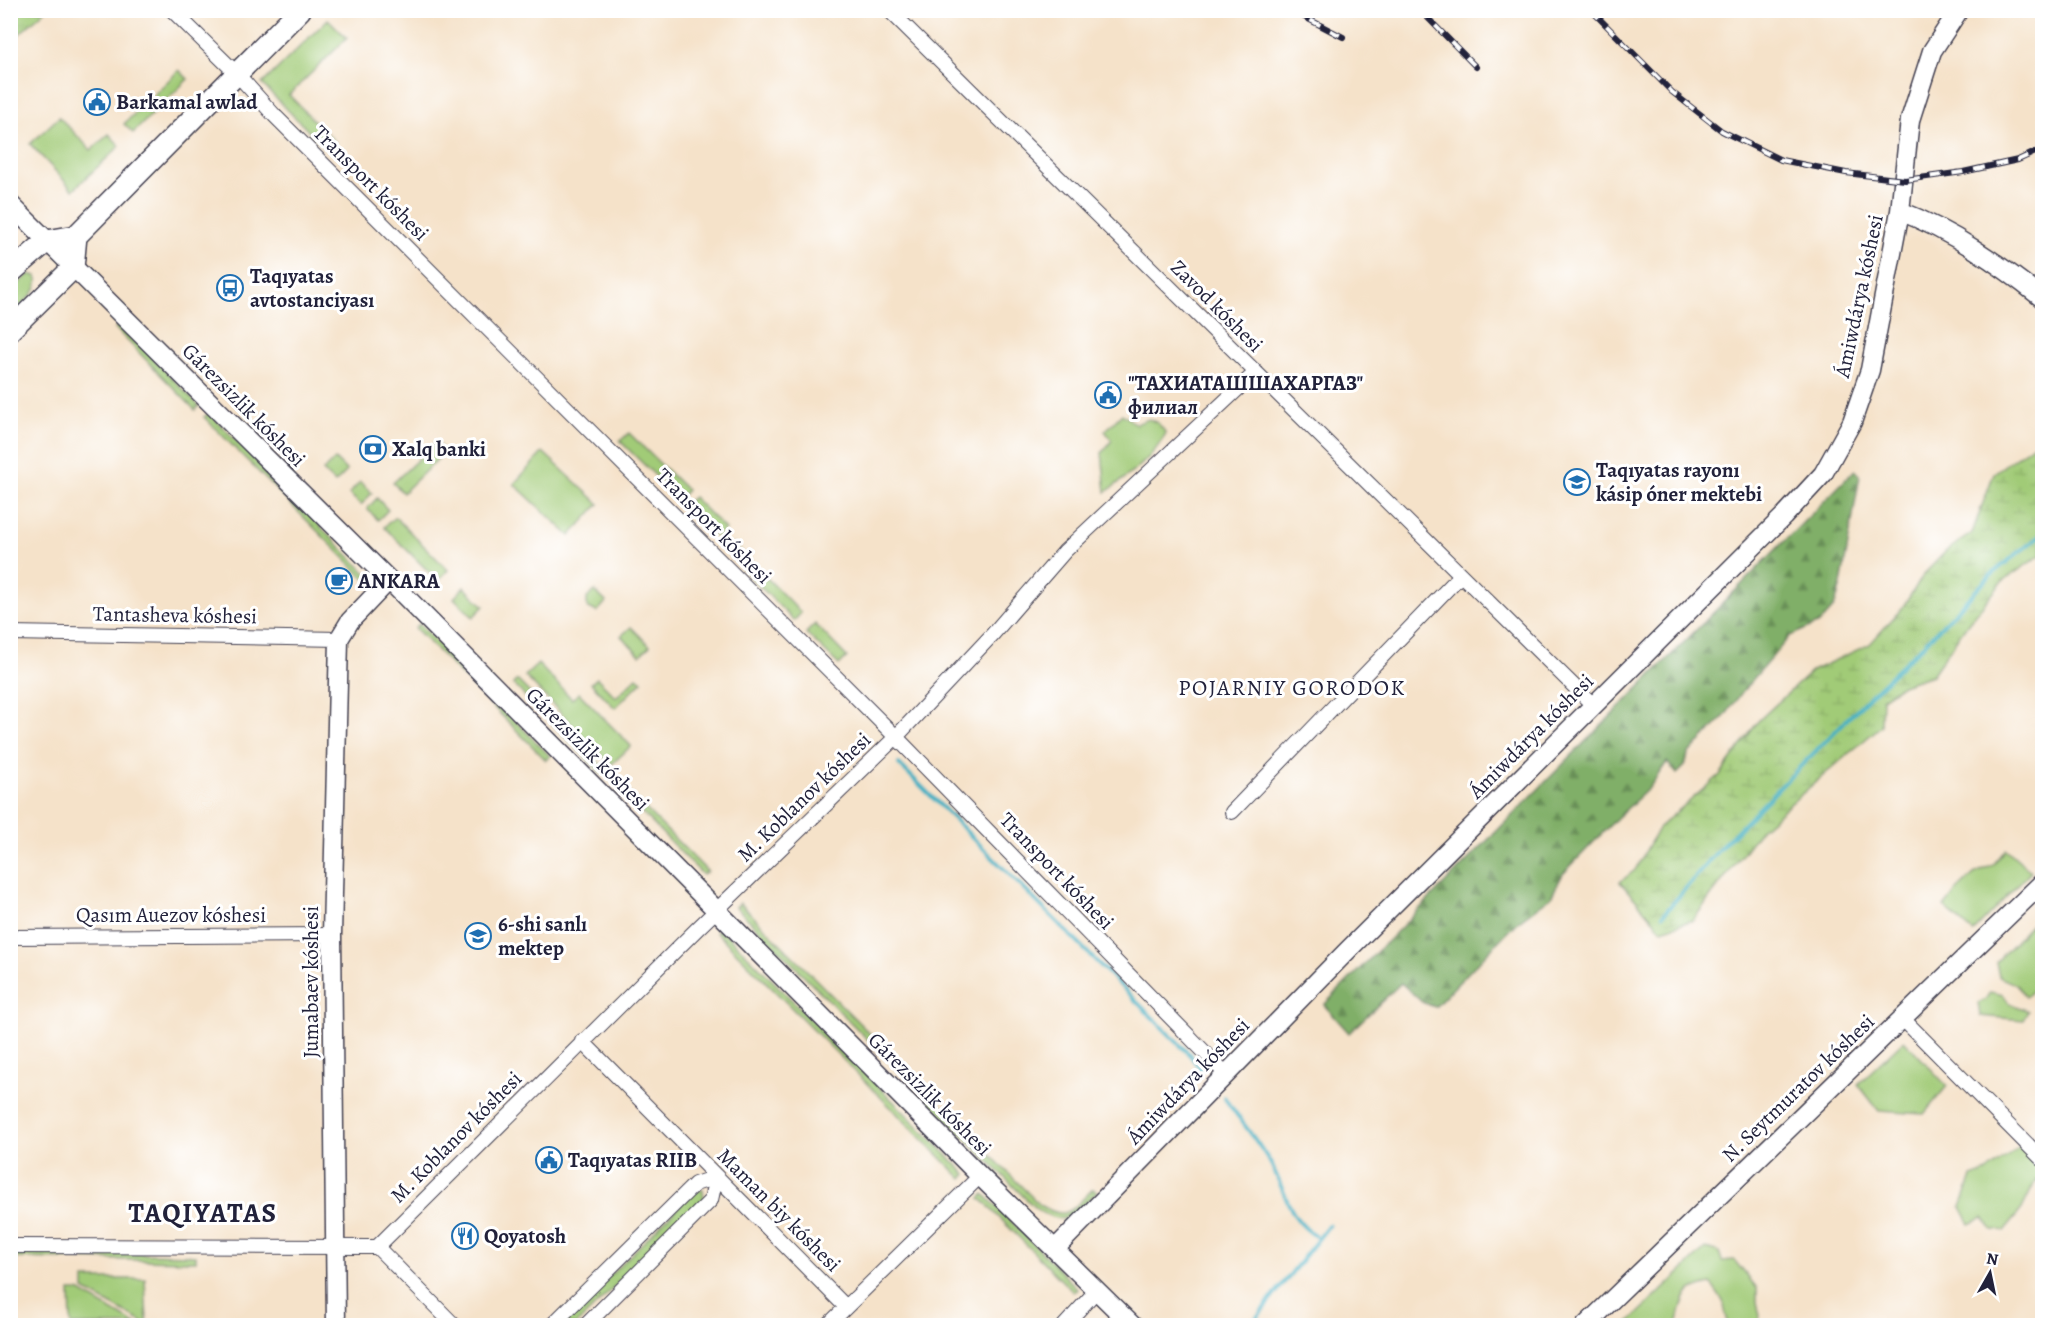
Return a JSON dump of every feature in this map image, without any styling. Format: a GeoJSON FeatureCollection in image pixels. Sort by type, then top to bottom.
{"type":"FeatureCollection","features":[{"type":"Feature","properties":{"kind":"main road"},"geometry":{"type":"LineString","coordinates":[[10,273],[47,241],[76,236],[300,10]]}},
{"type":"Feature","properties":{"kind":"main road"},"geometry":{"type":"LineString","coordinates":[[10,330],[73,268],[76,236]]}},
{"type":"Feature","properties":{"kind":"street","name":"Transport kóshesi"},"geometry":{"type":"LineString","coordinates":[[172,10],[237,74],[273,116],[896,737],[1226,1074]]}},
{"type":"Feature","properties":{"kind":"street","name":"Zavod kóshesi"},"geometry":{"type":"LineString","coordinates":[[889,10],[1593,705]]}},
{"type":"Feature","properties":{"kind":"street","name":"Ámiwdárya kóshesi"},"geometry":{"type":"LineString","coordinates":[[1055,1249],[1226,1074],[1784,516],[1823,474],[1852,422],[1870,370],[1900,211],[1910,120],[1917,92],[1932,51],[1959,10]]}},
{"type":"Feature","properties":{"kind":"street","name":"Gárezsizlik kóshesi"},"geometry":{"type":"LineString","coordinates":[[10,204],[389,580],[980,1176],[1133,1326]]}},
{"type":"Feature","properties":{"kind":"street"},"geometry":{"type":"LineString","coordinates":[[1900,211],[1927,222],[1995,262],[2043,298]]}},
{"type":"Feature","properties":{"kind":"street","name":"M. Koblanov kóshesi"},"geometry":{"type":"LineString","coordinates":[[376,1247],[582,1041],[896,737],[992,635],[1065,551],[1255,373]]}},
{"type":"Feature","properties":{"kind":"street"},"geometry":{"type":"LineString","coordinates":[[1232,812],[1461,576]]}},
{"type":"Feature","properties":{"kind":"street"},"geometry":{"type":"LineString","coordinates":[[339,639],[350,621],[389,580]]}},
{"type":"Feature","properties":{"kind":"street","name":"Tantasheva kóshesi"},"geometry":{"type":"LineString","coordinates":[[10,633],[339,639]]}},
{"type":"Feature","properties":{"kind":"street","name":"Jumabaev kóshesi"},"geometry":{"type":"LineString","coordinates":[[336,1326],[332,935],[339,639]]}},
{"type":"Feature","properties":{"kind":"street","name":"N. Seytmuratov kóshesi"},"geometry":{"type":"LineString","coordinates":[[1586,1326],[2043,883]]}},
{"type":"Feature","properties":{"kind":"street","name":"Qasım Auezov kóshesi"},"geometry":{"type":"LineString","coordinates":[[10,937],[332,935]]}},
{"type":"Feature","properties":{"kind":"street"},"geometry":{"type":"LineString","coordinates":[[1902,1018],[2043,1159]]}},
{"type":"Feature","properties":{"kind":"street","name":"Maman biy kóshesi"},"geometry":{"type":"LineString","coordinates":[[582,1041],[846,1307]]}},
{"type":"Feature","properties":{"kind":"street"},"geometry":{"type":"LineString","coordinates":[[827,1326],[980,1176]]}},
{"type":"Feature","properties":{"kind":"street"},"geometry":{"type":"LineString","coordinates":[[551,1326],[695,1184],[716,1177]]}},
{"type":"Feature","properties":{"kind":"street"},"geometry":{"type":"LineString","coordinates":[[585,1326],[711,1200],[716,1177]]}},
{"type":"Feature","properties":{"kind":"street"},"geometry":{"type":"LineString","coordinates":[[10,1246],[376,1247],[455,1326]]}},
{"type":"Feature","properties":{"kind":"street"},"geometry":{"type":"LineString","coordinates":[[1064,1326],[1096,1290]]}},
{"type":"Feature","properties":{"kind":"green space"},"geometry":{"type":"Polygon","coordinates":[[[11,10],[45,10],[45,11],[11,41],[11,10]]]}},
{"type":"Feature","properties":{"kind":"green space"},"geometry":{"type":"Polygon","coordinates":[[[328,19],[347,38],[289,95],[335,142],[327,150],[262,84],[328,19]]]}},
{"type":"Feature","properties":{"kind":"green space"},"geometry":{"type":"Polygon","coordinates":[[[179,70],[188,79],[133,133],[124,124],[179,70]]]}},
{"type":"Feature","properties":{"kind":"green space"},"geometry":{"type":"Polygon","coordinates":[[[59,117],[91,150],[109,134],[120,146],[73,190],[30,144],[59,117]]]}},
{"type":"Feature","properties":{"kind":"green space"},"geometry":{"type":"Polygon","coordinates":[[[29,274],[36,276],[34,292],[11,315],[11,291],[29,274]]]}},
{"type":"Feature","properties":{"kind":"green space"},"geometry":{"type":"Polygon","coordinates":[[[120,324],[199,406],[195,410],[115,328],[120,324]]]}},
{"type":"Feature","properties":{"kind":"green space"},"geometry":{"type":"Polygon","coordinates":[[[209,413],[370,577],[371,585],[204,417],[209,413]]]}},
{"type":"Feature","properties":{"kind":"green space"},"geometry":{"type":"Polygon","coordinates":[[[1122,414],[1136,424],[1149,419],[1158,423],[1166,433],[1147,459],[1106,492],[1102,453],[1112,440],[1105,431],[1122,414]]]}},
{"type":"Feature","properties":{"kind":"green space"},"geometry":{"type":"Polygon","coordinates":[[[629,433],[687,490],[679,499],[620,441],[629,433]]]}},
{"type":"Feature","properties":{"kind":"green space"},"geometry":{"type":"Polygon","coordinates":[[[2042,438],[2042,554],[2003,581],[1968,623],[1932,675],[1902,685],[1882,698],[1881,726],[1761,829],[1693,920],[1662,930],[1620,882],[1635,870],[1659,827],[1720,775],[1759,720],[1812,671],[1870,644],[1903,607],[1924,574],[1946,551],[1972,533],[1994,473],[2042,438]]]}},
{"type":"Feature","properties":{"kind":"green space"},"geometry":{"type":"Polygon","coordinates":[[[436,442],[445,452],[403,493],[393,483],[436,442]]]}},
{"type":"Feature","properties":{"kind":"green space"},"geometry":{"type":"Polygon","coordinates":[[[543,452],[599,504],[570,536],[514,484],[543,452]]]}},
{"type":"Feature","properties":{"kind":"green space"},"geometry":{"type":"Polygon","coordinates":[[[335,459],[347,471],[335,483],[323,471],[335,459]]]}},
{"type":"Feature","properties":{"kind":"green space"},"geometry":{"type":"Polygon","coordinates":[[[1855,470],[1860,475],[1841,585],[1834,607],[1820,623],[1790,636],[1742,692],[1725,716],[1688,754],[1685,766],[1677,774],[1667,762],[1649,788],[1563,874],[1551,897],[1515,924],[1435,1007],[1422,1002],[1401,983],[1349,1033],[1324,1005],[1855,470]]]}},
{"type":"Feature","properties":{"kind":"green space"},"geometry":{"type":"Polygon","coordinates":[[[360,482],[372,493],[361,505],[349,494],[360,482]]]}},
{"type":"Feature","properties":{"kind":"green space"},"geometry":{"type":"Polygon","coordinates":[[[693,497],[725,529],[717,538],[684,505],[693,497]]]}},
{"type":"Feature","properties":{"kind":"green space"},"geometry":{"type":"Polygon","coordinates":[[[377,498],[388,510],[378,520],[367,509],[377,498]]]}},
{"type":"Feature","properties":{"kind":"green space"},"geometry":{"type":"Polygon","coordinates":[[[395,517],[448,570],[438,581],[384,527],[395,517]]]}},
{"type":"Feature","properties":{"kind":"green space"},"geometry":{"type":"Polygon","coordinates":[[[733,543],[801,613],[794,621],[725,551],[733,543]]]}},
{"type":"Feature","properties":{"kind":"green space"},"geometry":{"type":"Polygon","coordinates":[[[464,587],[484,606],[473,617],[454,598],[464,587]]]}},
{"type":"Feature","properties":{"kind":"green space"},"geometry":{"type":"Polygon","coordinates":[[[595,591],[606,602],[597,612],[587,607],[587,598],[595,591]]]}},
{"type":"Feature","properties":{"kind":"green space"},"geometry":{"type":"Polygon","coordinates":[[[419,624],[550,756],[546,760],[415,628],[419,624]]]}},
{"type":"Feature","properties":{"kind":"green space"},"geometry":{"type":"Polygon","coordinates":[[[815,624],[847,657],[839,665],[806,633],[815,624]]]}},
{"type":"Feature","properties":{"kind":"green space"},"geometry":{"type":"Polygon","coordinates":[[[631,627],[650,646],[640,655],[621,636],[631,627]]]}},
{"type":"Feature","properties":{"kind":"green space"},"geometry":{"type":"Polygon","coordinates":[[[538,664],[572,699],[579,693],[631,746],[611,765],[525,676],[538,664]]]}},
{"type":"Feature","properties":{"kind":"green space"},"geometry":{"type":"Polygon","coordinates":[[[637,677],[642,681],[615,708],[591,683],[597,678],[616,697],[637,677]]]}},
{"type":"Feature","properties":{"kind":"green space"},"geometry":{"type":"Polygon","coordinates":[[[517,680],[607,771],[603,775],[513,684],[517,680]]]}},
{"type":"Feature","properties":{"kind":"green space"},"geometry":{"type":"Polygon","coordinates":[[[617,780],[707,871],[703,875],[613,783],[617,780]]]}},
{"type":"Feature","properties":{"kind":"green space"},"geometry":{"type":"Polygon","coordinates":[[[2006,849],[2031,871],[1973,932],[1944,907],[1974,874],[1993,865],[2006,849]]]}},
{"type":"Feature","properties":{"kind":"green space"},"geometry":{"type":"Polygon","coordinates":[[[740,903],[1039,1204],[1049,1210],[1063,1213],[1074,1208],[1093,1189],[1097,1192],[1075,1213],[1062,1219],[1046,1215],[1035,1208],[736,907],[740,903]]]}},
{"type":"Feature","properties":{"kind":"green space"},"geometry":{"type":"Polygon","coordinates":[[[2042,913],[2042,982],[2026,996],[2015,984],[1999,977],[1996,962],[2042,913]]]}},
{"type":"Feature","properties":{"kind":"green space"},"geometry":{"type":"Polygon","coordinates":[[[720,928],[966,1174],[962,1179],[716,932],[720,928]]]}},
{"type":"Feature","properties":{"kind":"green space"},"geometry":{"type":"Polygon","coordinates":[[[1990,992],[2003,995],[2009,1003],[2028,1011],[2023,1020],[1980,1016],[1978,1003],[1985,1000],[1990,992]]]}},
{"type":"Feature","properties":{"kind":"green space"},"geometry":{"type":"Polygon","coordinates":[[[1904,1040],[1947,1086],[1924,1114],[1879,1111],[1858,1084],[1904,1040]]]}},
{"type":"Feature","properties":{"kind":"green space"},"geometry":{"type":"Polygon","coordinates":[[[2020,1147],[2042,1171],[2042,1183],[2036,1180],[2022,1209],[2004,1231],[1992,1230],[1983,1218],[1970,1224],[1961,1207],[1972,1177],[1986,1172],[2020,1147]]]}},
{"type":"Feature","properties":{"kind":"green space"},"geometry":{"type":"Polygon","coordinates":[[[695,1190],[703,1190],[704,1198],[576,1325],[560,1326],[695,1190]]]}},
{"type":"Feature","properties":{"kind":"green space"},"geometry":{"type":"Polygon","coordinates":[[[984,1194],[1077,1288],[1073,1292],[980,1198],[984,1194]]]}},
{"type":"Feature","properties":{"kind":"green space"},"geometry":{"type":"Polygon","coordinates":[[[1706,1248],[1719,1252],[1722,1261],[1734,1260],[1757,1288],[1760,1316],[1757,1325],[1728,1323],[1723,1301],[1711,1284],[1694,1289],[1685,1297],[1677,1325],[1626,1325],[1706,1248]]]}},
{"type":"Feature","properties":{"kind":"green space"},"geometry":{"type":"Polygon","coordinates":[[[13,1252],[196,1255],[196,1261],[13,1258],[13,1252]]]}},
{"type":"Feature","properties":{"kind":"green space"},"geometry":{"type":"Polygon","coordinates":[[[84,1279],[145,1279],[147,1323],[84,1290],[84,1279]]]}},
{"type":"Feature","properties":{"kind":"green space"},"geometry":{"type":"Polygon","coordinates":[[[70,1291],[79,1291],[137,1325],[71,1325],[70,1291]]]}},
{"type":"Feature","properties":{"kind":"waterway"},"geometry":{"type":"LineString","coordinates":[[1663,915],[1720,848],[1873,693],[1993,573],[2042,534]]}},
{"type":"Feature","properties":{"kind":"waterway"},"geometry":{"type":"LineString","coordinates":[[899,764],[1190,1055],[1201,1070]]}},
{"type":"Feature","properties":{"kind":"waterway"},"geometry":{"type":"LineString","coordinates":[[1224,1097],[1269,1161],[1295,1216],[1301,1224],[1319,1238]]}},
{"type":"Feature","properties":{"kind":"waterway"},"geometry":{"type":"LineString","coordinates":[[1246,1326],[1254,1321],[1329,1225]]}},
{"type":"Feature","properties":{"kind":"railway"},"geometry":{"type":"LineString","coordinates":[[1291,10],[1343,37]]}},
{"type":"Feature","properties":{"kind":"railway"},"geometry":{"type":"LineString","coordinates":[[1420,10],[1476,67]]}},
{"type":"Feature","properties":{"kind":"railway"},"geometry":{"type":"LineString","coordinates":[[1591,10],[1672,92],[1722,131],[1781,160],[1846,173],[1905,180],[1963,172],[2018,160],[2042,149]]}},
{"type":"Feature","properties":{"kind":"place","name":"Barkamal awlad"},"geometry":{"type":"Point","coordinates":[97,102]}},
{"type":"Feature","properties":{"kind":"place","name":"Taqıyatas avtostanciyası"},"geometry":{"type":"Point","coordinates":[230,288]}},
{"type":"Feature","properties":{"kind":"place","name":"\"ТАХИАТАШШАХАРГАЗ\" филиал"},"geometry":{"type":"Point","coordinates":[1108,395]}},
{"type":"Feature","properties":{"kind":"place","name":"Xalq banki"},"geometry":{"type":"Point","coordinates":[373,449]}},
{"type":"Feature","properties":{"kind":"place","name":"Taqıyatas rayonı kásip óner mektebi"},"geometry":{"type":"Point","coordinates":[1577,482]}},
{"type":"Feature","properties":{"kind":"place","name":"ANKARA"},"geometry":{"type":"Point","coordinates":[339,581]}},
{"type":"Feature","properties":{"kind":"place","name":"6-shi sanlı mektep"},"geometry":{"type":"Point","coordinates":[478,936]}},
{"type":"Feature","properties":{"kind":"place","name":"Taqıyatas RIIB"},"geometry":{"type":"Point","coordinates":[549,1160]}},
{"type":"Feature","properties":{"kind":"place","name":"Qoyatosh"},"geometry":{"type":"Point","coordinates":[465,1236]}},
{"type":"Feature","properties":{"kind":"district","name":"POJARNIY GORODOK"},"geometry":{"type":"Point","coordinates":[1292,687]}},
{"type":"Feature","properties":{"kind":"district","name":"TAQIYATAS"},"geometry":{"type":"Point","coordinates":[203,1213]}}]}
